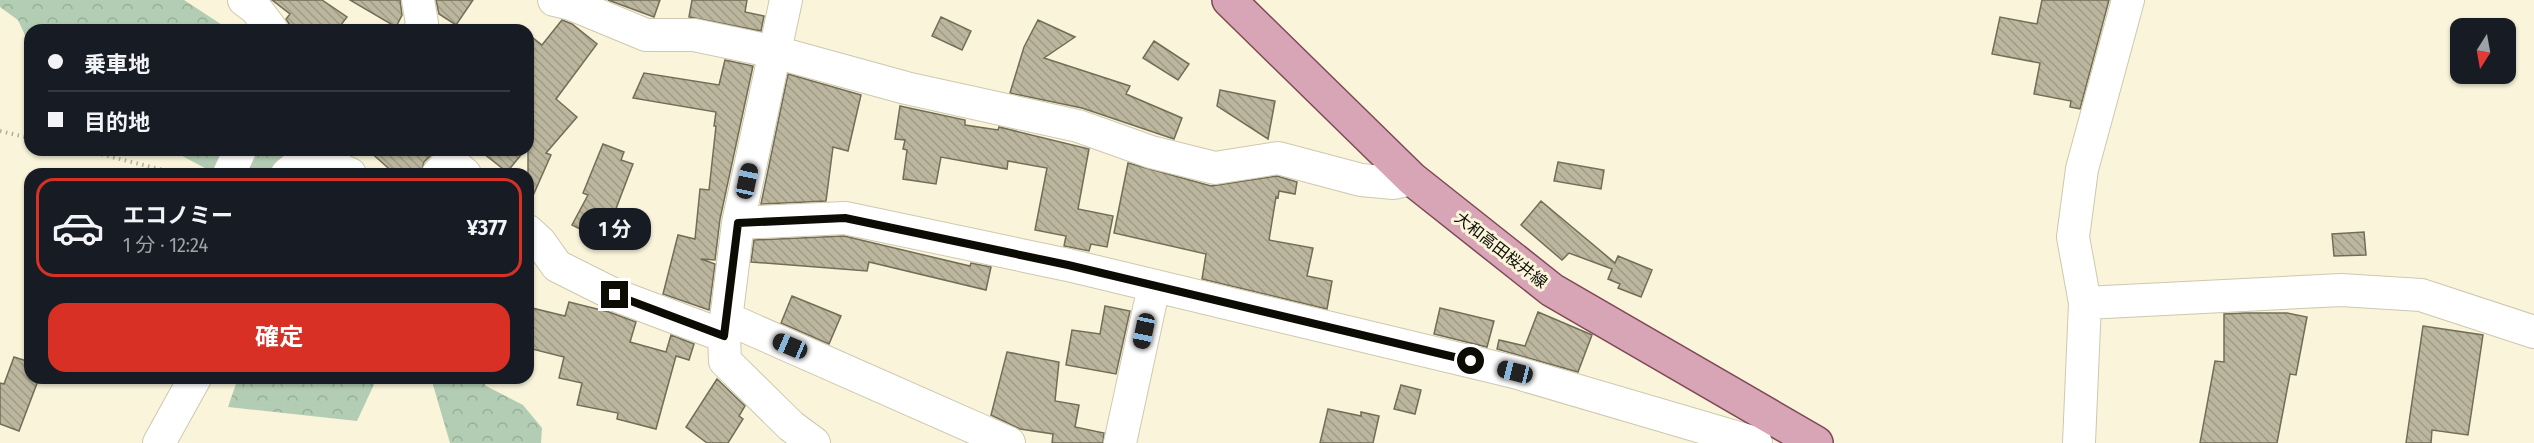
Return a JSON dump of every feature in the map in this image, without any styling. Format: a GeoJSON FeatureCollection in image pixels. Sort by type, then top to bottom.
{"type":"FeatureCollection","features":[{"type":"Feature","properties":{"kind":"main road","name":"大和高田桜井線"},"geometry":{"type":"LineString","coordinates":[[1228,0],[1412,179],[1552,290],[1816,443]]}},
{"type":"Feature","properties":{"kind":"street"},"geometry":{"type":"LineString","coordinates":[[244,0],[256,9],[267,24]]}},
{"type":"Feature","properties":{"kind":"street"},"geometry":{"type":"LineString","coordinates":[[418,0],[422,24]]}},
{"type":"Feature","properties":{"kind":"street"},"geometry":{"type":"LineString","coordinates":[[554,0],[571,4],[645,35],[694,35],[775,52],[906,88],[1078,126],[1151,152],[1215,168],[1278,158],[1361,180],[1394,183],[1412,179]]}},
{"type":"Feature","properties":{"kind":"street"},"geometry":{"type":"LineString","coordinates":[[786,0],[738,223],[725,327],[725,361],[791,426],[814,443]]}},
{"type":"Feature","properties":{"kind":"street"},"geometry":{"type":"LineString","coordinates":[[2079,443],[2085,303],[2073,237],[2080,180],[2128,0]]}},
{"type":"Feature","properties":{"kind":"street"},"geometry":{"type":"LineString","coordinates":[[468,156],[480,168]]}},
{"type":"Feature","properties":{"kind":"street"},"geometry":{"type":"LineString","coordinates":[[294,168],[304,160],[320,160],[337,168]]}},
{"type":"Feature","properties":{"kind":"street"},"geometry":{"type":"LineString","coordinates":[[444,168],[450,161],[458,168]]}},
{"type":"Feature","properties":{"kind":"street"},"geometry":{"type":"LineString","coordinates":[[738,223],[845,218],[1068,265],[1515,372],[1756,443]]}},
{"type":"Feature","properties":{"kind":"street"},"geometry":{"type":"LineString","coordinates":[[534,222],[550,238],[557,266]]}},
{"type":"Feature","properties":{"kind":"street"},"geometry":{"type":"LineString","coordinates":[[534,236],[557,266],[615,295],[725,327],[1009,443]]}},
{"type":"Feature","properties":{"kind":"street"},"geometry":{"type":"LineString","coordinates":[[1120,443],[1154,286]]}},
{"type":"Feature","properties":{"kind":"street"},"geometry":{"type":"LineString","coordinates":[[2085,303],[2341,291],[2409,294],[2421,295],[2534,332]]}},
{"type":"Feature","properties":{"kind":"street"},"geometry":{"type":"LineString","coordinates":[[159,443],[192,384]]}},
{"type":"Feature","properties":{"kind":"path"},"geometry":{"type":"LineString","coordinates":[[0,131],[24,137]]}},
{"type":"Feature","properties":{"kind":"path"},"geometry":{"type":"LineString","coordinates":[[108,156],[155,168]]}},
{"type":"Feature","properties":{"kind":"green space"},"geometry":{"type":"Polygon","coordinates":[[[0,0],[184,0],[221,24],[24,24],[24,33],[18,20],[0,7],[0,0]]]}},
{"type":"Feature","properties":{"kind":"green space"},"geometry":{"type":"Polygon","coordinates":[[[182,156],[337,156],[343,168],[205,168],[182,156]]]}},
{"type":"Feature","properties":{"kind":"green space"},"geometry":{"type":"Polygon","coordinates":[[[236,384],[374,384],[357,421],[228,407],[236,384]]]}},
{"type":"Feature","properties":{"kind":"green space"},"geometry":{"type":"Polygon","coordinates":[[[433,384],[485,384],[523,405],[542,428],[541,443],[450,443],[433,384]]]}},
{"type":"Feature","properties":{"kind":"building"},"geometry":{"type":"Polygon","coordinates":[[[272,0],[322,0],[347,17],[342,24],[289,24],[286,19],[290,14],[272,0]]]}},
{"type":"Feature","properties":{"kind":"building"},"geometry":{"type":"Polygon","coordinates":[[[350,0],[400,0],[402,15],[398,24],[391,24],[350,0]]]}},
{"type":"Feature","properties":{"kind":"building"},"geometry":{"type":"Polygon","coordinates":[[[436,0],[473,0],[457,24],[439,14],[436,0]]]}},
{"type":"Feature","properties":{"kind":"building"},"geometry":{"type":"Polygon","coordinates":[[[608,0],[660,0],[654,17],[608,0]]]}},
{"type":"Feature","properties":{"kind":"building"},"geometry":{"type":"Polygon","coordinates":[[[692,0],[747,0],[745,12],[764,16],[761,31],[689,17],[692,0]]]}},
{"type":"Feature","properties":{"kind":"building"},"geometry":{"type":"Polygon","coordinates":[[[2042,0],[2109,0],[2080,109],[2070,107],[2071,101],[2034,94],[2040,63],[1992,54],[2000,17],[2037,24],[2042,0]]]}},
{"type":"Feature","properties":{"kind":"building"},"geometry":{"type":"Polygon","coordinates":[[[941,17],[971,31],[962,50],[932,36],[941,17]]]}},
{"type":"Feature","properties":{"kind":"building"},"geometry":{"type":"Polygon","coordinates":[[[562,20],[572,24],[597,44],[556,99],[577,117],[546,153],[551,155],[534,193],[534,168],[528,168],[528,156],[534,156],[534,39],[542,45],[562,20]]]}},
{"type":"Feature","properties":{"kind":"building"},"geometry":{"type":"Polygon","coordinates":[[[1038,20],[1075,37],[1044,58],[1130,86],[1126,94],[1182,118],[1174,139],[1082,108],[1010,93],[1024,47],[1038,20]]]}},
{"type":"Feature","properties":{"kind":"building"},"geometry":{"type":"Polygon","coordinates":[[[1154,41],[1189,64],[1178,80],[1143,58],[1154,41]]]}},
{"type":"Feature","properties":{"kind":"building"},"geometry":{"type":"Polygon","coordinates":[[[725,60],[753,66],[720,219],[715,260],[701,259],[715,264],[709,310],[663,294],[678,235],[695,239],[700,189],[709,190],[716,112],[633,98],[644,73],[719,85],[725,60]]]}},
{"type":"Feature","properties":{"kind":"building"},"geometry":{"type":"Polygon","coordinates":[[[788,74],[861,95],[848,151],[833,147],[826,201],[761,204],[788,74]]]}},
{"type":"Feature","properties":{"kind":"building"},"geometry":{"type":"Polygon","coordinates":[[[1220,90],[1275,101],[1268,139],[1217,106],[1220,90]]]}},
{"type":"Feature","properties":{"kind":"building"},"geometry":{"type":"Polygon","coordinates":[[[900,106],[965,120],[965,125],[998,130],[999,127],[1089,149],[1078,209],[1113,216],[1107,247],[1091,244],[1089,251],[1064,246],[1066,236],[1035,230],[1047,168],[1008,161],[1007,169],[941,157],[936,184],[903,179],[907,150],[903,149],[905,140],[895,139],[900,106]]]}},
{"type":"Feature","properties":{"kind":"building"},"geometry":{"type":"Polygon","coordinates":[[[603,144],[624,152],[621,160],[633,164],[614,214],[620,217],[607,243],[572,225],[588,195],[583,193],[603,144]]]}},
{"type":"Feature","properties":{"kind":"building"},"geometry":{"type":"Polygon","coordinates":[[[375,156],[430,156],[424,162],[422,168],[388,168],[375,156]]]}},
{"type":"Feature","properties":{"kind":"building"},"geometry":{"type":"Polygon","coordinates":[[[487,156],[520,156],[510,168],[502,168],[487,156]]]}},
{"type":"Feature","properties":{"kind":"building"},"geometry":{"type":"Polygon","coordinates":[[[1558,162],[1604,170],[1601,189],[1554,181],[1558,162]]]}},
{"type":"Feature","properties":{"kind":"building"},"geometry":{"type":"Polygon","coordinates":[[[1128,163],[1211,186],[1277,176],[1297,182],[1295,194],[1279,191],[1278,198],[1276,197],[1269,240],[1313,248],[1307,276],[1332,281],[1327,309],[1202,279],[1206,254],[1114,233],[1128,163]]]}},
{"type":"Feature","properties":{"kind":"building"},"geometry":{"type":"Polygon","coordinates":[[[1541,201],[1615,263],[1618,256],[1652,270],[1641,297],[1618,288],[1620,284],[1608,279],[1612,269],[1569,253],[1562,260],[1521,225],[1541,201]]]}},
{"type":"Feature","properties":{"kind":"building"},"geometry":{"type":"Polygon","coordinates":[[[2364,232],[2366,255],[2334,256],[2332,234],[2364,232]]]}},
{"type":"Feature","properties":{"kind":"building"},"geometry":{"type":"Polygon","coordinates":[[[844,236],[970,266],[971,263],[991,267],[986,290],[869,262],[867,271],[751,262],[754,240],[844,236]]]}},
{"type":"Feature","properties":{"kind":"building"},"geometry":{"type":"Polygon","coordinates":[[[792,296],[841,316],[829,344],[781,323],[792,296]]]}},
{"type":"Feature","properties":{"kind":"building"},"geometry":{"type":"Polygon","coordinates":[[[569,302],[609,312],[636,322],[630,342],[666,352],[671,335],[694,344],[689,360],[676,356],[656,429],[617,419],[618,413],[577,405],[582,383],[559,378],[564,357],[534,350],[534,308],[565,316],[569,302]]]}},
{"type":"Feature","properties":{"kind":"building"},"geometry":{"type":"Polygon","coordinates":[[[1105,306],[1130,311],[1116,374],[1066,365],[1072,330],[1100,334],[1105,306]]]}},
{"type":"Feature","properties":{"kind":"building"},"geometry":{"type":"Polygon","coordinates":[[[1440,308],[1494,321],[1487,347],[1434,334],[1440,308]]]}},
{"type":"Feature","properties":{"kind":"building"},"geometry":{"type":"Polygon","coordinates":[[[1538,312],[1592,335],[1578,372],[1497,349],[1499,340],[1525,346],[1538,312]]]}},
{"type":"Feature","properties":{"kind":"building"},"geometry":{"type":"Polygon","coordinates":[[[2287,313],[2307,317],[2296,375],[2290,374],[2277,443],[2200,443],[2215,361],[2224,362],[2224,314],[2287,313]]]}},
{"type":"Feature","properties":{"kind":"building"},"geometry":{"type":"Polygon","coordinates":[[[2423,326],[2483,335],[2468,435],[2432,430],[2431,443],[2406,443],[2423,326]]]}},
{"type":"Feature","properties":{"kind":"building"},"geometry":{"type":"Polygon","coordinates":[[[1007,352],[1059,362],[1055,401],[1079,405],[1075,427],[1104,433],[1103,443],[1052,443],[1053,434],[1020,429],[991,415],[1007,352]]]}},
{"type":"Feature","properties":{"kind":"building"},"geometry":{"type":"Polygon","coordinates":[[[14,357],[24,360],[24,384],[37,384],[19,431],[0,424],[0,383],[4,384],[14,357]]]}},
{"type":"Feature","properties":{"kind":"building"},"geometry":{"type":"Polygon","coordinates":[[[717,379],[745,406],[739,416],[743,419],[728,443],[707,443],[686,427],[717,379]]]}},
{"type":"Feature","properties":{"kind":"building"},"geometry":{"type":"Polygon","coordinates":[[[1401,385],[1421,390],[1415,414],[1394,409],[1401,385]]]}},
{"type":"Feature","properties":{"kind":"building"},"geometry":{"type":"Polygon","coordinates":[[[1328,409],[1361,416],[1361,412],[1379,416],[1373,443],[1320,443],[1328,409]]]}},
{"type":"Feature","properties":{"kind":"route"},"geometry":{"type":"LineString","coordinates":[[615,295],[724,336],[738,223],[845,218],[1068,265],[1471,361]]}}]}
